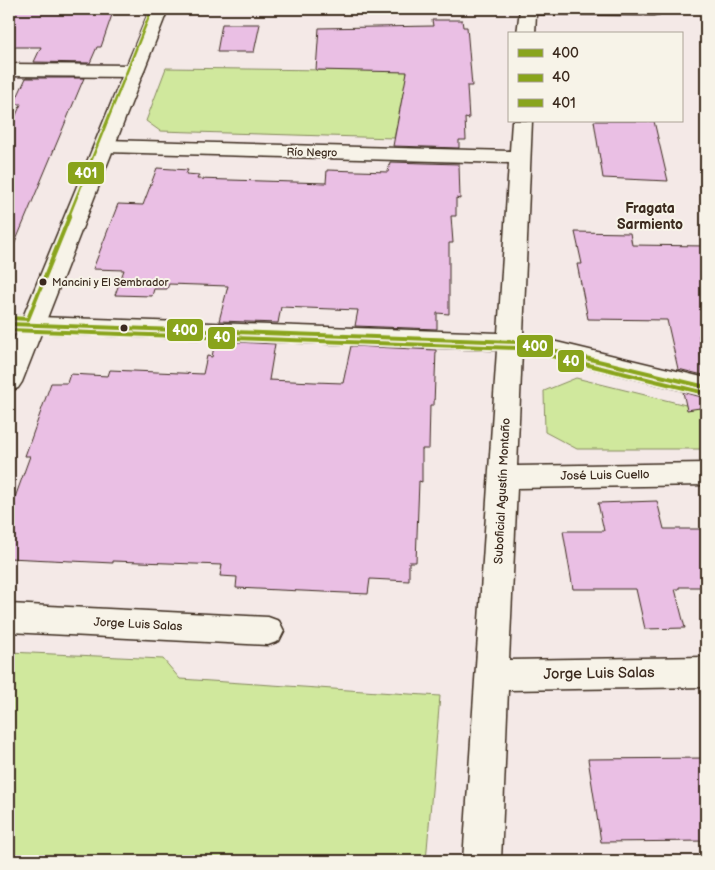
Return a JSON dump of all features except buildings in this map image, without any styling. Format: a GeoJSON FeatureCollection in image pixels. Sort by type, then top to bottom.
{"type":"FeatureCollection","features":[{"type":"Feature","properties":{"kind":"street"},"geometry":{"type":"LineString","coordinates":[[9,382],[20,325],[105,146],[159,9]]}},
{"type":"Feature","properties":{"kind":"street"},"geometry":{"type":"LineString","coordinates":[[526,32],[528,9]]}},
{"type":"Feature","properties":{"kind":"street"},"geometry":{"type":"LineString","coordinates":[[534,9],[653,10]]}},
{"type":"Feature","properties":{"kind":"street"},"geometry":{"type":"LineString","coordinates":[[9,70],[135,71]]}},
{"type":"Feature","properties":{"kind":"street","name":"Suboficial Agustín Montaño"},"geometry":{"type":"LineString","coordinates":[[482,861],[522,122]]}},
{"type":"Feature","properties":{"kind":"street","name":"Río Negro"},"geometry":{"type":"LineString","coordinates":[[105,146],[520,157]]}},
{"type":"Feature","properties":{"kind":"street"},"geometry":{"type":"LineString","coordinates":[[20,325],[519,342],[706,387]]}},
{"type":"Feature","properties":{"kind":"street","name":"José Luis Cuello"},"geometry":{"type":"LineString","coordinates":[[503,477],[706,474]]}},
{"type":"Feature","properties":{"kind":"street","name":"Jorge Luis Salas"},"geometry":{"type":"LineString","coordinates":[[9,618],[268,631]]}},
{"type":"Feature","properties":{"kind":"street","name":"Jorge Luis Salas"},"geometry":{"type":"LineString","coordinates":[[492,675],[706,672]]}},
{"type":"Feature","properties":{"kind":"green space"},"geometry":{"type":"Polygon","coordinates":[[[166,68],[408,71],[394,138],[160,131],[146,121],[166,68]]]}},
{"type":"Feature","properties":{"kind":"green space"},"geometry":{"type":"Polygon","coordinates":[[[576,378],[706,410],[706,449],[577,449],[545,432],[544,391],[576,378]]]}},
{"type":"Feature","properties":{"kind":"green space"},"geometry":{"type":"Polygon","coordinates":[[[9,652],[163,659],[180,679],[440,696],[426,861],[9,861],[9,652]]]}},
{"type":"Feature","properties":{"kind":"transit line","name":"401"},"geometry":{"type":"LineString","coordinates":[[9,318],[28,319],[152,9]]}},
{"type":"Feature","properties":{"kind":"transit line","name":"400"},"geometry":{"type":"LineString","coordinates":[[9,324],[519,342],[706,387]]}},
{"type":"Feature","properties":{"kind":"transit line","name":"40"},"geometry":{"type":"LineString","coordinates":[[9,330],[518,348],[705,393]]}},
{"type":"Feature","properties":{"kind":"place","name":"Mancini y El Sembrador"},"geometry":{"type":"Point","coordinates":[43,282]}},
{"type":"Feature","properties":{"kind":"district","name":"Fragata Sarmiento"},"geometry":{"type":"Point","coordinates":[650,216]}}]}
